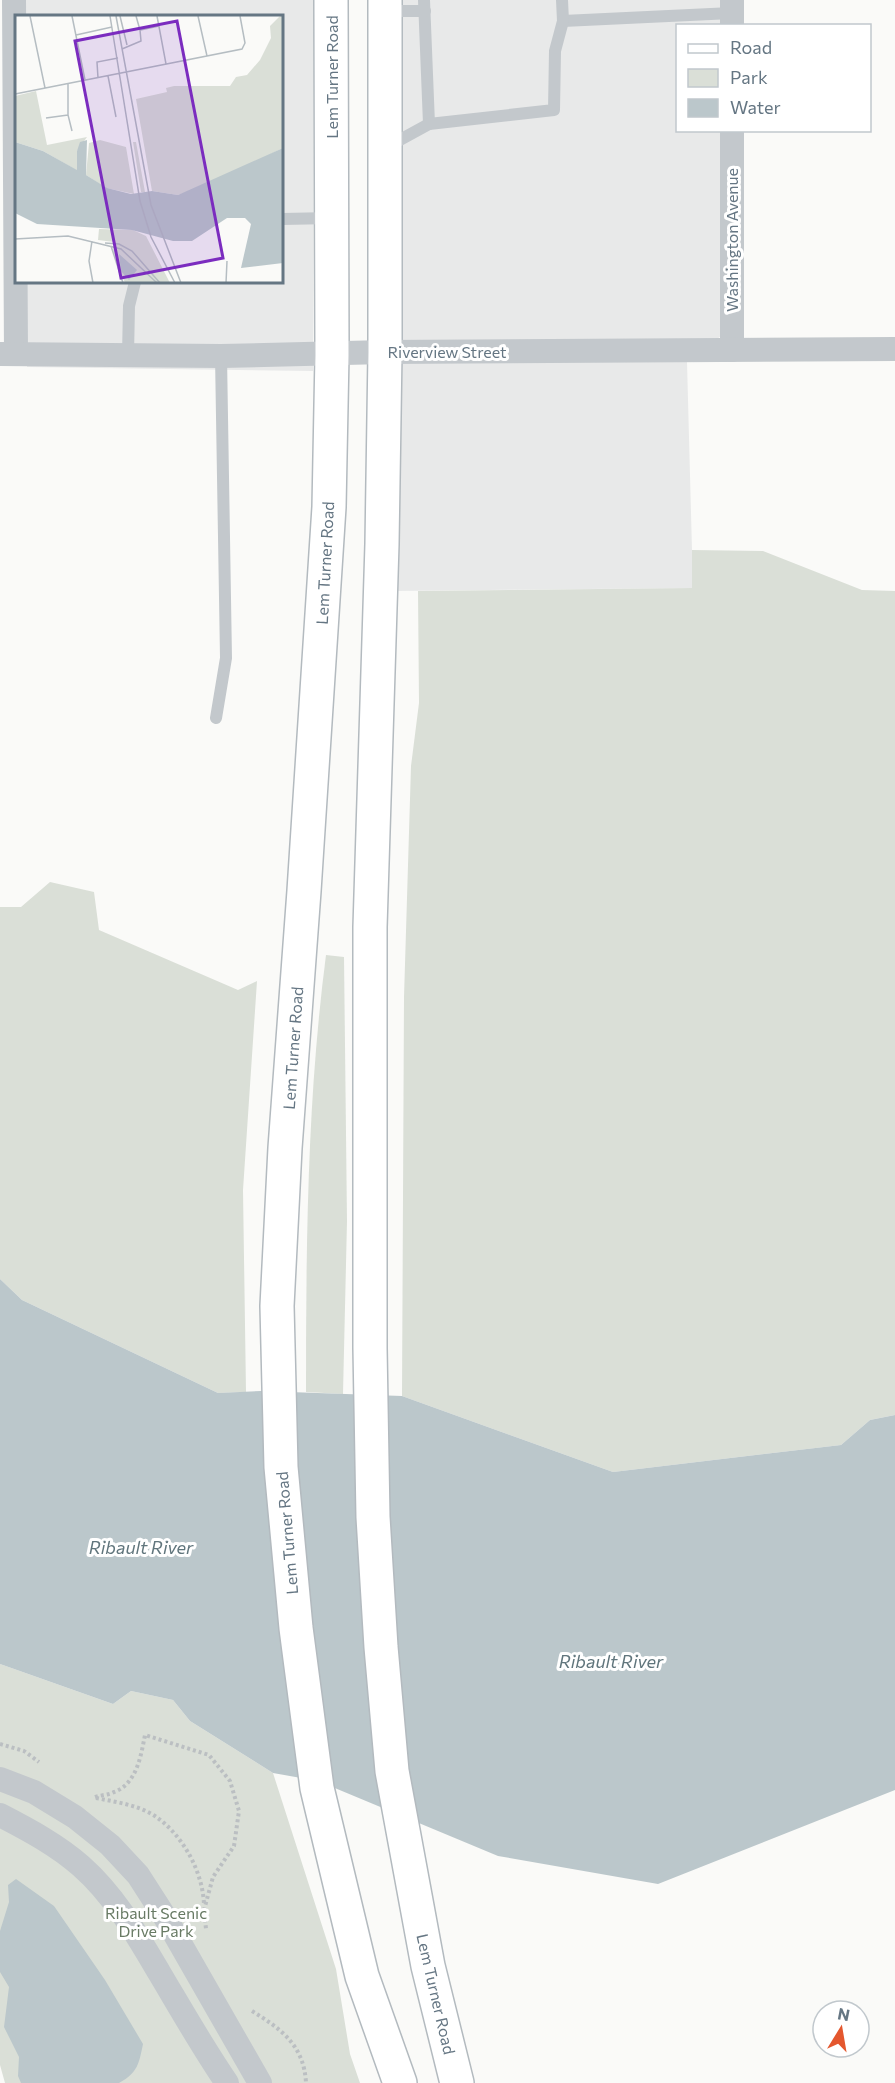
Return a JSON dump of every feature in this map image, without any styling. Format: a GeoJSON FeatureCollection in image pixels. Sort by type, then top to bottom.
{"type":"FeatureCollection","features":[{"type":"Feature","properties":{"kind":"main road","name":"Lem Turner Road"},"geometry":{"type":"LineString","coordinates":[[332,0],[332,354],[329,507],[285,1148],[277,1306],[281,1467],[296,1628],[317,1788],[362,1976],[400,2083]]}},
{"type":"Feature","properties":{"kind":"main road","name":"Lem Turner Road"},"geometry":{"type":"LineString","coordinates":[[385,6],[385,352],[370,927],[370,1324],[373,1517],[392,1771],[428,1966],[457,2083]]}},
{"type":"Feature","properties":{"kind":"street"},"geometry":{"type":"LineString","coordinates":[[8,354],[14,0]]}},
{"type":"Feature","properties":{"kind":"street","name":"Washington Avenue"},"geometry":{"type":"LineString","coordinates":[[732,132],[732,350]]}},
{"type":"Feature","properties":{"kind":"street","name":"Riverview Street"},"geometry":{"type":"LineString","coordinates":[[8,354],[221,356],[385,352],[895,350]]}},
{"type":"Feature","properties":{"kind":"street"},"geometry":{"type":"LineString","coordinates":[[0,1779],[34,1792],[75,1817],[110,1845],[138,1875],[165,1917],[260,2083]]}},
{"type":"Feature","properties":{"kind":"street"},"geometry":{"type":"LineString","coordinates":[[0,1815],[43,1837],[82,1867],[106,1892],[128,1920],[227,2083]]}},
{"type":"Feature","properties":{"kind":"lane"},"geometry":{"type":"LineString","coordinates":[[384,148],[429,124],[554,110],[555,51],[564,21],[562,0]]}},
{"type":"Feature","properties":{"kind":"lane"},"geometry":{"type":"LineString","coordinates":[[385,6],[424,5],[429,124]]}},
{"type":"Feature","properties":{"kind":"lane"},"geometry":{"type":"LineString","coordinates":[[564,21],[732,13]]}},
{"type":"Feature","properties":{"kind":"lane"},"geometry":{"type":"LineString","coordinates":[[287,219],[332,218]]}},
{"type":"Feature","properties":{"kind":"lane"},"geometry":{"type":"LineString","coordinates":[[128,355],[129,306],[134,284]]}},
{"type":"Feature","properties":{"kind":"lane"},"geometry":{"type":"LineString","coordinates":[[216,718],[226,658],[221,356]]}},
{"type":"Feature","properties":{"kind":"path"},"geometry":{"type":"LineString","coordinates":[[204,1910],[213,1877],[234,1846],[239,1811],[230,1781],[209,1755],[145,1735],[138,1768],[129,1780],[117,1792],[93,1797],[141,1809],[156,1817],[170,1830],[193,1860],[200,1875],[206,1931]]}},
{"type":"Feature","properties":{"kind":"path"},"geometry":{"type":"LineString","coordinates":[[0,1744],[24,1751],[41,1764]]}},
{"type":"Feature","properties":{"kind":"path"},"geometry":{"type":"LineString","coordinates":[[250,2010],[286,2034],[306,2074],[306,2083]]}},
{"type":"Feature","properties":{"kind":"shaded area"},"geometry":{"type":"Polygon","coordinates":[[[23,0],[314,0],[313,371],[27,367],[26,284],[284,284],[284,15],[24,15],[23,0]]]}},
{"type":"Feature","properties":{"kind":"shaded area"},"geometry":{"type":"Polygon","coordinates":[[[401,0],[720,0],[720,24],[676,24],[676,132],[721,132],[721,336],[687,362],[693,588],[394,591],[401,400],[401,0]]]}},
{"type":"Feature","properties":{"kind":"green space"},"geometry":{"type":"Polygon","coordinates":[[[692,550],[763,551],[862,590],[895,591],[895,1415],[870,1420],[841,1445],[613,1472],[402,1396],[404,997],[411,766],[419,703],[418,591],[692,588],[692,550]]]}},
{"type":"Feature","properties":{"kind":"green space"},"geometry":{"type":"Polygon","coordinates":[[[50,882],[94,892],[99,930],[238,990],[257,981],[243,1190],[246,1392],[218,1393],[22,1300],[0,1279],[0,907],[21,907],[50,882]]]}},
{"type":"Feature","properties":{"kind":"green space"},"geometry":{"type":"Polygon","coordinates":[[[326,955],[344,957],[347,1221],[343,1394],[306,1392],[307,1228],[311,1119],[326,955]]]}},
{"type":"Feature","properties":{"kind":"green space","name":"Ribault Scenic Drive Park"},"geometry":{"type":"Polygon","coordinates":[[[0,1664],[113,1704],[131,1691],[173,1700],[190,1721],[273,1773],[336,1969],[350,2054],[360,2083],[5,2083],[0,2065],[0,1664]]]}},
{"type":"Feature","properties":{"kind":"water","name":"Ribault River"},"geometry":{"type":"Polygon","coordinates":[[[0,1279],[22,1300],[218,1393],[261,1391],[402,1396],[613,1472],[841,1445],[870,1420],[895,1415],[895,1790],[658,1884],[498,1856],[318,1781],[273,1773],[190,1721],[173,1700],[131,1691],[113,1704],[0,1664],[0,1279]]]}},
{"type":"Feature","properties":{"kind":"water"},"geometry":{"type":"Polygon","coordinates":[[[16,1879],[54,1906],[105,1980],[143,2044],[137,2067],[119,2083],[21,2083],[18,2076],[19,2057],[4,2027],[9,1987],[0,1972],[0,1931],[9,1902],[8,1885],[16,1879]]]}}]}
